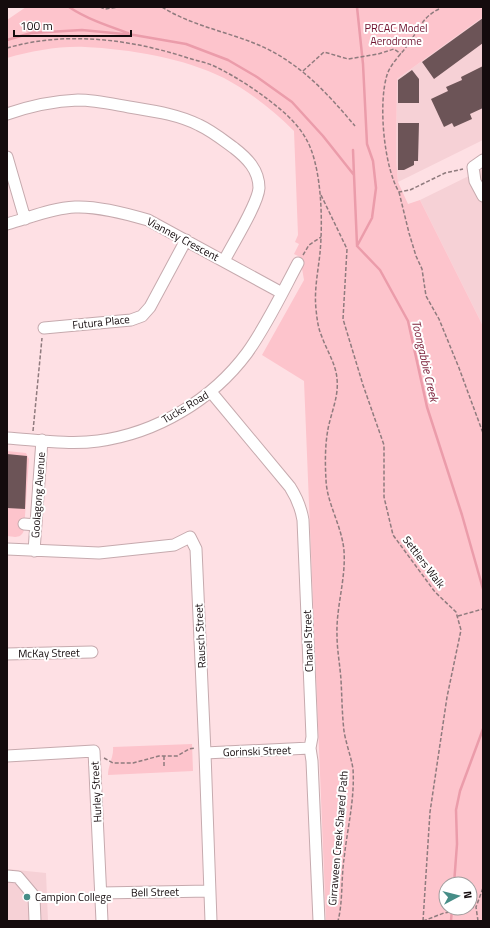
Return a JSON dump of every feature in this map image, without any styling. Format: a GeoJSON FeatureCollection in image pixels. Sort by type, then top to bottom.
{"type":"FeatureCollection","features":[{"type":"Feature","properties":{"kind":"street"},"geometry":{"type":"LineString","coordinates":[[7,114],[30,106],[53,102],[79,100],[104,102],[163,113],[198,125],[217,135],[251,163],[257,175],[259,187],[257,200],[224,261]]}},
{"type":"Feature","properties":{"kind":"street"},"geometry":{"type":"LineString","coordinates":[[7,157],[25,219]]}},
{"type":"Feature","properties":{"kind":"street"},"geometry":{"type":"LineString","coordinates":[[483,160],[473,166],[475,181],[483,196]]}},
{"type":"Feature","properties":{"kind":"street","name":"Vianney Crescent"},"geometry":{"type":"LineString","coordinates":[[7,224],[60,209],[76,207],[129,214],[148,220],[282,293]]}},
{"type":"Feature","properties":{"kind":"street","name":"Futura Place"},"geometry":{"type":"LineString","coordinates":[[44,328],[131,320],[142,316],[150,307],[186,240]]}},
{"type":"Feature","properties":{"kind":"street","name":"Tucks Road"},"geometry":{"type":"LineString","coordinates":[[7,438],[74,442],[98,441],[136,432],[177,414],[211,392],[230,373],[247,352],[268,321],[298,263]]}},
{"type":"Feature","properties":{"kind":"street","name":"Chanel Street"},"geometry":{"type":"LineString","coordinates":[[211,392],[290,487],[301,510],[303,520],[312,737],[310,748],[312,761],[319,921]]}},
{"type":"Feature","properties":{"kind":"street","name":"Goolagong Avenue"},"geometry":{"type":"LineString","coordinates":[[34,551],[36,525],[37,440]]}},
{"type":"Feature","properties":{"kind":"street"},"geometry":{"type":"LineString","coordinates":[[24,524],[36,525]]}},
{"type":"Feature","properties":{"kind":"street","name":"Rausch Street"},"geometry":{"type":"LineString","coordinates":[[7,549],[99,553],[174,545],[190,537],[196,550],[211,921]]}},
{"type":"Feature","properties":{"kind":"street","name":"McKay Street"},"geometry":{"type":"LineString","coordinates":[[7,654],[92,652]]}},
{"type":"Feature","properties":{"kind":"street","name":"Gorinski Street"},"geometry":{"type":"LineString","coordinates":[[205,750],[310,748]]}},
{"type":"Feature","properties":{"kind":"street","name":"Hurley Street"},"geometry":{"type":"LineString","coordinates":[[7,756],[94,751],[102,921]]}},
{"type":"Feature","properties":{"kind":"street"},"geometry":{"type":"LineString","coordinates":[[7,876],[18,877],[34,896],[35,921]]}},
{"type":"Feature","properties":{"kind":"street","name":"Bell Street"},"geometry":{"type":"LineString","coordinates":[[101,893],[209,891]]}},
{"type":"Feature","properties":{"kind":"path"},"geometry":{"type":"LineString","coordinates":[[100,7],[105,9],[119,7]]}},
{"type":"Feature","properties":{"kind":"path"},"geometry":{"type":"LineString","coordinates":[[162,7],[193,22],[262,46],[288,61],[303,71],[319,86],[355,126]]}},
{"type":"Feature","properties":{"kind":"path"},"geometry":{"type":"LineString","coordinates":[[440,9],[430,14],[390,68],[384,94],[383,130],[392,178],[399,192],[409,233],[416,256],[422,269],[426,296],[439,319],[483,433]]}},
{"type":"Feature","properties":{"kind":"path","name":"Girraween Creek Shared Path"},"geometry":{"type":"LineString","coordinates":[[7,48],[18,45],[65,39],[108,40],[164,50],[211,65],[251,86],[283,111],[307,139],[311,148],[318,175],[320,193],[321,237],[315,289],[316,308],[321,335],[334,365],[338,381],[336,397],[327,434],[326,484],[342,536],[344,553],[344,567],[338,607],[337,634],[344,735],[353,775],[343,860],[340,912],[338,921]]}},
{"type":"Feature","properties":{"kind":"path"},"geometry":{"type":"LineString","coordinates":[[303,71],[324,52],[348,59],[378,54],[394,49],[401,54]]}},
{"type":"Feature","properties":{"kind":"path"},"geometry":{"type":"LineString","coordinates":[[399,192],[410,190],[444,173],[473,166]]}},
{"type":"Feature","properties":{"kind":"path","name":"Settlers Walk"},"geometry":{"type":"LineString","coordinates":[[320,193],[348,249],[343,320],[363,385],[384,445],[384,497],[393,535],[435,592],[456,612],[457,616]]}},
{"type":"Feature","properties":{"kind":"path"},"geometry":{"type":"LineString","coordinates":[[298,263],[308,245],[321,237]]}},
{"type":"Feature","properties":{"kind":"path"},"geometry":{"type":"LineString","coordinates":[[37,440],[41,343],[44,328]]}},
{"type":"Feature","properties":{"kind":"path"},"geometry":{"type":"LineString","coordinates":[[438,915],[423,921],[430,812],[447,697],[460,630],[457,616],[483,609]]}},
{"type":"Feature","properties":{"kind":"path"},"geometry":{"type":"LineString","coordinates":[[94,751],[109,762],[122,764],[133,763],[159,756],[177,756],[189,749],[205,750]]}},
{"type":"Feature","properties":{"kind":"path"},"geometry":{"type":"LineString","coordinates":[[164,756],[164,768]]}},
{"type":"Feature","properties":{"kind":"path"},"geometry":{"type":"LineString","coordinates":[[478,901],[483,888]]}},
{"type":"Feature","properties":{"kind":"shaded area"},"geometry":{"type":"Polygon","coordinates":[[[483,17],[483,140],[398,182],[396,158],[397,79],[483,17]]]}},
{"type":"Feature","properties":{"kind":"shaded area"},"geometry":{"type":"Polygon","coordinates":[[[483,169],[483,326],[420,200],[483,169]]]}},
{"type":"Feature","properties":{"kind":"shaded area","name":"Campion College"},"geometry":{"type":"Polygon","coordinates":[[[7,869],[46,873],[48,921],[7,921],[7,869]]]}},
{"type":"Feature","properties":{"kind":"green space","name":"PRCAC Model Aerodrome"},"geometry":{"type":"Polygon","coordinates":[[[26,7],[483,7],[483,17],[397,79],[396,158],[398,182],[408,204],[420,200],[483,326],[483,921],[326,921],[304,381],[262,355],[304,280],[300,257],[294,254],[299,244],[295,242],[298,235],[294,131],[261,102],[234,83],[208,71],[174,60],[138,52],[85,47],[65,47],[26,53],[7,58],[7,20],[26,7]]]}},
{"type":"Feature","properties":{"kind":"green space"},"geometry":{"type":"Polygon","coordinates":[[[7,451],[26,453],[29,459],[24,530],[21,535],[17,537],[7,536],[7,451]]]}},
{"type":"Feature","properties":{"kind":"green space"},"geometry":{"type":"Polygon","coordinates":[[[192,744],[193,771],[108,775],[113,754],[113,747],[192,744]]]}},
{"type":"Feature","properties":{"kind":"building"},"geometry":{"type":"Polygon","coordinates":[[[483,18],[483,43],[434,79],[422,62],[483,18]]]}},
{"type":"Feature","properties":{"kind":"building"},"geometry":{"type":"Polygon","coordinates":[[[483,66],[483,108],[470,114],[472,119],[454,127],[452,123],[444,127],[431,99],[448,91],[446,87],[462,80],[461,77],[483,66]]]}},
{"type":"Feature","properties":{"kind":"building"},"geometry":{"type":"Polygon","coordinates":[[[412,70],[419,79],[419,103],[398,103],[398,80],[412,70]]]}},
{"type":"Feature","properties":{"kind":"building"},"geometry":{"type":"Polygon","coordinates":[[[398,123],[419,123],[418,161],[414,161],[414,165],[404,170],[398,170],[398,123]]]}},
{"type":"Feature","properties":{"kind":"building"},"geometry":{"type":"Polygon","coordinates":[[[7,454],[27,456],[25,509],[7,508],[7,454]]]}},
{"type":"Feature","properties":{"kind":"waterway"},"geometry":{"type":"LineString","coordinates":[[69,7],[90,19],[128,33]]}},
{"type":"Feature","properties":{"kind":"waterway","name":"Toongabbie Creek"},"geometry":{"type":"LineString","coordinates":[[357,7],[363,64],[367,144],[373,161],[376,188],[372,218],[357,246],[380,270],[408,321],[427,407],[462,515],[483,589]]}},
{"type":"Feature","properties":{"kind":"waterway"},"geometry":{"type":"LineString","coordinates":[[7,40],[31,33],[82,30],[134,35],[186,44],[228,60],[257,77],[292,102],[323,136],[354,175],[357,245]]}},
{"type":"Feature","properties":{"kind":"waterway"},"geometry":{"type":"LineString","coordinates":[[353,150],[354,175]]}},
{"type":"Feature","properties":{"kind":"waterway","name":"Toongabbie Creek"},"geometry":{"type":"LineString","coordinates":[[455,876],[457,844],[456,810],[460,791],[483,729]]}},
{"type":"Feature","properties":{"kind":"waterway","name":"Toongabbie Creek"},"geometry":{"type":"LineString","coordinates":[[451,916],[451,921]]}},
{"type":"Feature","properties":{"kind":"place","name":"Campion College"},"geometry":{"type":"Point","coordinates":[27,897]}}]}
